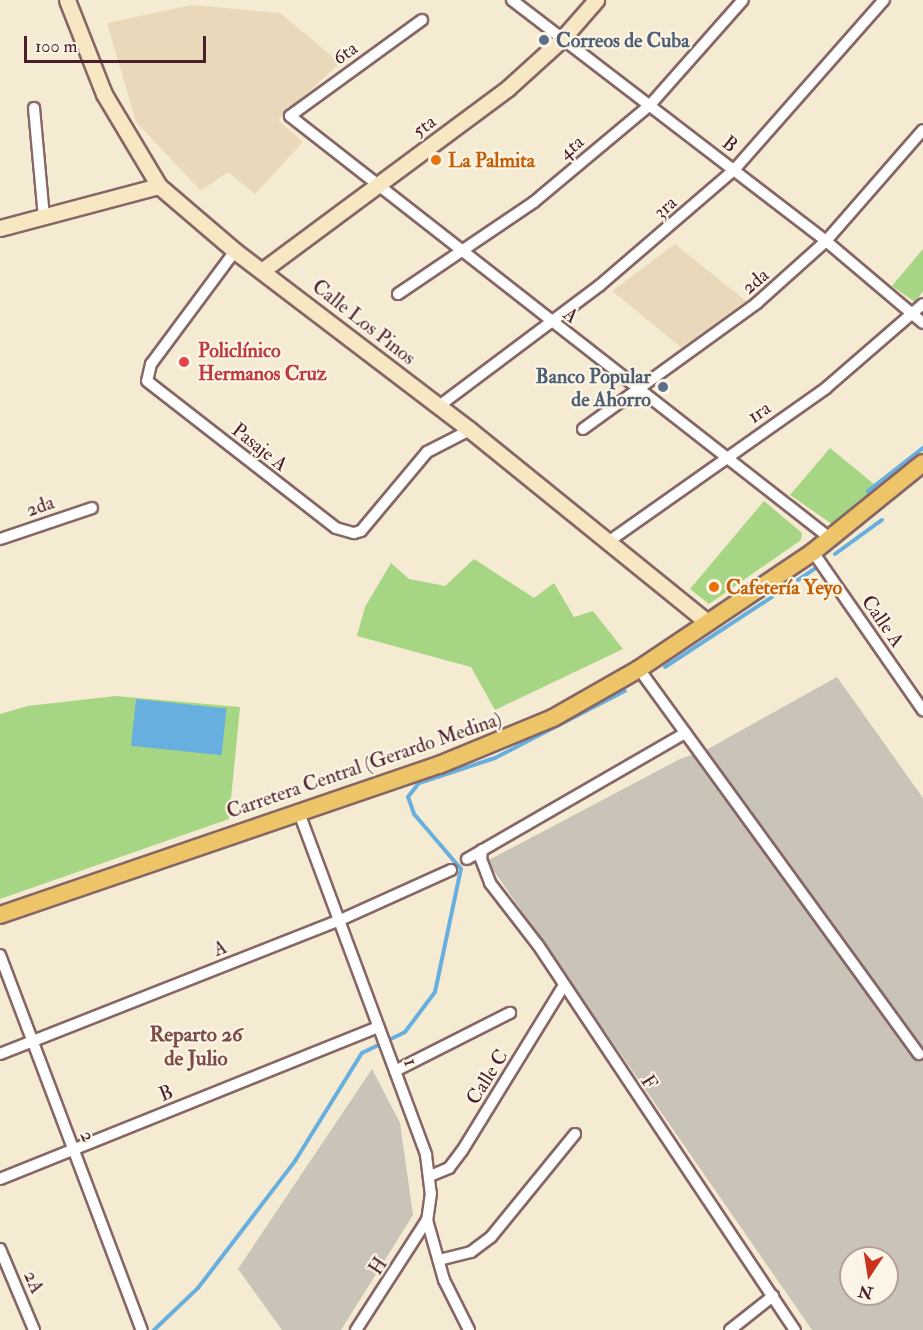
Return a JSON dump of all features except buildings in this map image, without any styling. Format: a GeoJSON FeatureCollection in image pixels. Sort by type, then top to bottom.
{"type":"FeatureCollection","features":[{"type":"Feature","properties":{"kind":"main road","name":"Carretera Central (Gerardo Medina)"},"geometry":{"type":"LineString","coordinates":[[0,915],[298,810],[439,765],[553,718],[639,669],[813,552],[923,463]]}},
{"type":"Feature","properties":{"kind":"street","name":"Calle Los Pinos"},"geometry":{"type":"LineString","coordinates":[[67,0],[104,94],[159,186],[235,251],[263,270],[470,430],[707,622]]}},
{"type":"Feature","properties":{"kind":"street","name":"B"},"geometry":{"type":"LineString","coordinates":[[512,0],[826,241],[918,319]]}},
{"type":"Feature","properties":{"kind":"street","name":"5ta"},"geometry":{"type":"LineString","coordinates":[[263,270],[508,88],[562,39],[596,0]]}},
{"type":"Feature","properties":{"kind":"street","name":"4ta"},"geometry":{"type":"LineString","coordinates":[[398,294],[534,202],[650,105],[743,0]]}},
{"type":"Feature","properties":{"kind":"street","name":"3ra"},"geometry":{"type":"LineString","coordinates":[[439,406],[549,320],[599,286],[734,170],[884,0]]}},
{"type":"Feature","properties":{"kind":"street","name":"6ta"},"geometry":{"type":"LineString","coordinates":[[290,116],[422,20]]}},
{"type":"Feature","properties":{"kind":"street"},"geometry":{"type":"LineString","coordinates":[[34,108],[44,217]]}},
{"type":"Feature","properties":{"kind":"street","name":"A"},"geometry":{"type":"LineString","coordinates":[[290,116],[461,253],[831,539]]}},
{"type":"Feature","properties":{"kind":"street","name":"2da"},"geometry":{"type":"LineString","coordinates":[[583,429],[635,388],[758,303],[826,241],[923,130]]}},
{"type":"Feature","properties":{"kind":"street"},"geometry":{"type":"LineString","coordinates":[[0,228],[159,186]]}},
{"type":"Feature","properties":{"kind":"street","name":"Pasaje A"},"geometry":{"type":"LineString","coordinates":[[235,251],[151,364],[147,381],[336,528],[354,533],[361,531],[427,452],[470,430]]}},
{"type":"Feature","properties":{"kind":"street","name":"1ra"},"geometry":{"type":"LineString","coordinates":[[608,542],[725,457],[826,388],[918,319],[923,304]]}},
{"type":"Feature","properties":{"kind":"street","name":"2da"},"geometry":{"type":"LineString","coordinates":[[0,539],[92,508]]}},
{"type":"Feature","properties":{"kind":"street","name":"Calle A"},"geometry":{"type":"LineString","coordinates":[[813,552],[923,710]]}},
{"type":"Feature","properties":{"kind":"street"},"geometry":{"type":"LineString","coordinates":[[639,669],[919,1054]]}},
{"type":"Feature","properties":{"kind":"street"},"geometry":{"type":"LineString","coordinates":[[467,859],[685,733]]}},
{"type":"Feature","properties":{"kind":"street","name":"1"},"geometry":{"type":"LineString","coordinates":[[298,810],[395,1071],[430,1176],[428,1220],[444,1280],[469,1330]]}},
{"type":"Feature","properties":{"kind":"street","name":"F"},"geometry":{"type":"LineString","coordinates":[[482,850],[481,859],[490,883],[564,985],[795,1330]]}},
{"type":"Feature","properties":{"kind":"street","name":"A"},"geometry":{"type":"LineString","coordinates":[[0,1054],[338,921],[451,870]]}},
{"type":"Feature","properties":{"kind":"street","name":"2"},"geometry":{"type":"LineString","coordinates":[[0,955],[31,1042],[142,1328]]}},
{"type":"Feature","properties":{"kind":"street","name":"Calle C"},"geometry":{"type":"LineString","coordinates":[[430,1176],[449,1168],[462,1151],[564,985]]}},
{"type":"Feature","properties":{"kind":"street"},"geometry":{"type":"LineString","coordinates":[[395,1071],[510,1012]]}},
{"type":"Feature","properties":{"kind":"street","name":"B"},"geometry":{"type":"LineString","coordinates":[[0,1179],[380,1031]]}},
{"type":"Feature","properties":{"kind":"street"},"geometry":{"type":"LineString","coordinates":[[439,1260],[471,1252],[491,1237],[575,1134]]}},
{"type":"Feature","properties":{"kind":"street","name":"H"},"geometry":{"type":"LineString","coordinates":[[357,1330],[428,1220]]}},
{"type":"Feature","properties":{"kind":"street","name":"2A"},"geometry":{"type":"LineString","coordinates":[[0,1249],[34,1330]]}},
{"type":"Feature","properties":{"kind":"street"},"geometry":{"type":"LineString","coordinates":[[730,1330],[773,1296]]}},
{"type":"Feature","properties":{"kind":"shaded area"},"geometry":{"type":"Polygon","coordinates":[[[192,5],[280,13],[340,63],[278,120],[303,142],[255,194],[228,172],[201,191],[136,122],[107,23],[192,5]]]}},
{"type":"Feature","properties":{"kind":"shaded area"},"geometry":{"type":"Polygon","coordinates":[[[675,244],[746,301],[682,348],[612,291],[675,244]]]}},
{"type":"Feature","properties":{"kind":"shaded area"},"geometry":{"type":"Polygon","coordinates":[[[837,677],[923,798],[923,1330],[812,1330],[487,861],[680,759],[706,750],[837,677]]]}},
{"type":"Feature","properties":{"kind":"shaded area"},"geometry":{"type":"Polygon","coordinates":[[[372,1069],[400,1123],[413,1215],[341,1330],[282,1330],[238,1269],[372,1069]]]}},
{"type":"Feature","properties":{"kind":"green space"},"geometry":{"type":"Polygon","coordinates":[[[923,249],[923,291],[915,302],[892,286],[923,249]]]}},
{"type":"Feature","properties":{"kind":"green space"},"geometry":{"type":"Polygon","coordinates":[[[830,448],[880,489],[832,524],[790,495],[830,448]]]}},
{"type":"Feature","properties":{"kind":"green space"},"geometry":{"type":"Polygon","coordinates":[[[764,501],[802,533],[801,540],[709,604],[690,589],[764,501]]]}},
{"type":"Feature","properties":{"kind":"green space"},"geometry":{"type":"Polygon","coordinates":[[[474,559],[534,598],[554,583],[574,617],[593,611],[623,649],[495,710],[471,667],[357,636],[365,607],[391,563],[409,579],[445,586],[474,559]]]}},
{"type":"Feature","properties":{"kind":"green space"},"geometry":{"type":"Polygon","coordinates":[[[116,696],[240,707],[229,819],[0,899],[0,714],[28,706],[116,696]]]}},
{"type":"Feature","properties":{"kind":"water"},"geometry":{"type":"Polygon","coordinates":[[[136,699],[227,709],[222,755],[131,746],[136,699]]]}},
{"type":"Feature","properties":{"kind":"waterway"},"geometry":{"type":"LineString","coordinates":[[868,491],[923,448]]}},
{"type":"Feature","properties":{"kind":"waterway"},"geometry":{"type":"LineString","coordinates":[[835,554],[882,520]]}},
{"type":"Feature","properties":{"kind":"waterway"},"geometry":{"type":"LineString","coordinates":[[798,580],[816,568]]}},
{"type":"Feature","properties":{"kind":"waterway"},"geometry":{"type":"LineString","coordinates":[[665,667],[772,597]]}},
{"type":"Feature","properties":{"kind":"waterway"},"geometry":{"type":"LineString","coordinates":[[154,1330],[198,1288],[295,1161],[362,1053],[405,1032],[435,992],[461,869],[414,814],[408,797],[419,783],[495,758],[625,691]]}},
{"type":"Feature","properties":{"kind":"place","name":"Correos de Cuba"},"geometry":{"type":"Point","coordinates":[544,40]}},
{"type":"Feature","properties":{"kind":"place","name":"La Palmita"},"geometry":{"type":"Point","coordinates":[436,160]}},
{"type":"Feature","properties":{"kind":"place","name":"Policlínico Hermanos Cruz"},"geometry":{"type":"Point","coordinates":[184,362]}},
{"type":"Feature","properties":{"kind":"place","name":"Banco Popular de Ahorro"},"geometry":{"type":"Point","coordinates":[663,387]}},
{"type":"Feature","properties":{"kind":"place","name":"Cafetería Yeyo"},"geometry":{"type":"Point","coordinates":[714,587]}},
{"type":"Feature","properties":{"kind":"district","name":"Reparto 26 de Julio"},"geometry":{"type":"Point","coordinates":[196,1047]}}]}
